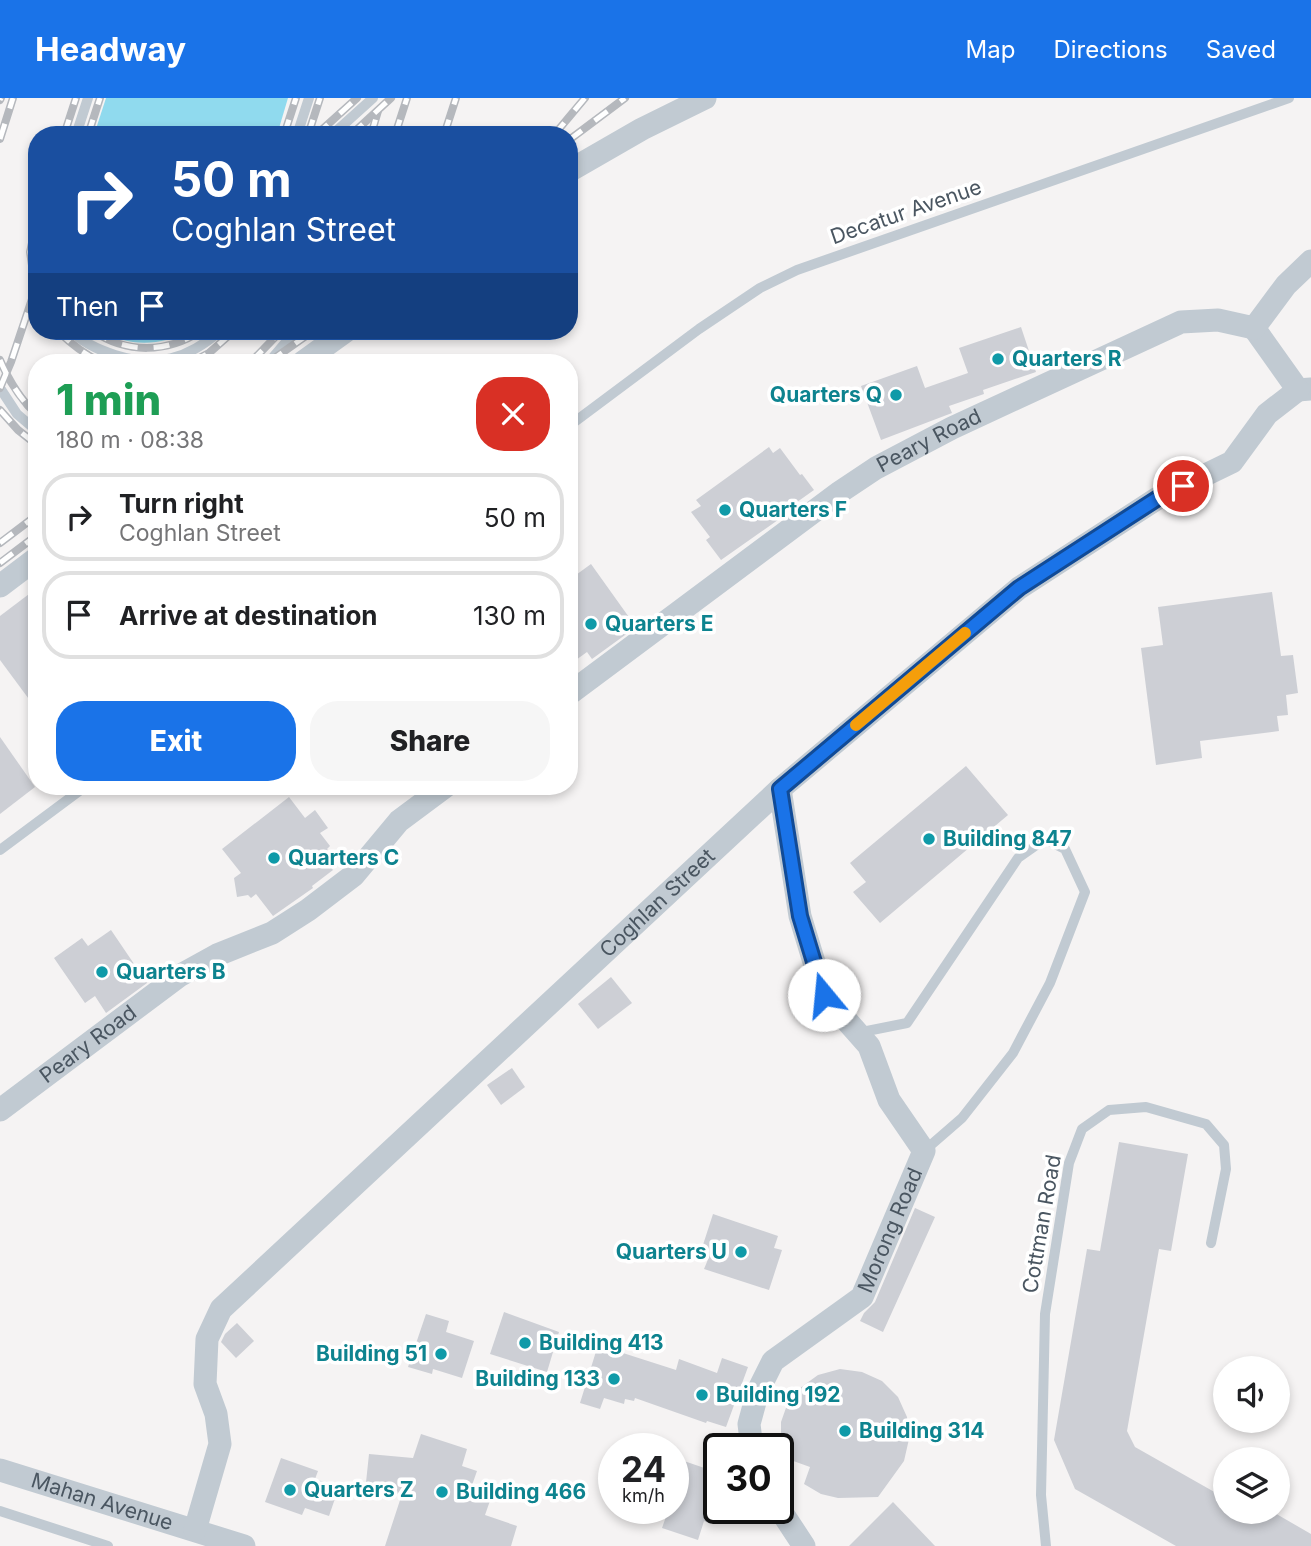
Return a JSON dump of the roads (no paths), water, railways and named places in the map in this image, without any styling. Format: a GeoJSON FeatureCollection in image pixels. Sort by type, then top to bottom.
{"type":"FeatureCollection","features":[{"type":"Feature","properties":{"kind":"street"},"geometry":{"type":"LineString","coordinates":[[578,166],[642,129],[705,98]]}},
{"type":"Feature","properties":{"kind":"street"},"geometry":{"type":"LineString","coordinates":[[1304,389],[1254,328],[1286,285],[1311,261]]}},
{"type":"Feature","properties":{"kind":"street","name":"Peary Road"},"geometry":{"type":"LineString","coordinates":[[578,687],[876,468],[952,428],[1181,322],[1218,320],[1254,328]]}},
{"type":"Feature","properties":{"kind":"street"},"geometry":{"type":"LineString","coordinates":[[314,354],[333,340]]}},
{"type":"Feature","properties":{"kind":"street","name":"Coghlan Street"},"geometry":{"type":"LineString","coordinates":[[195,1530],[220,1444],[216,1414],[205,1384],[207,1339],[221,1309],[780,789],[1019,588],[1158,498],[1232,462],[1267,414],[1304,389]]}},
{"type":"Feature","properties":{"kind":"street"},"geometry":{"type":"LineString","coordinates":[[0,586],[28,565]]}},
{"type":"Feature","properties":{"kind":"street","name":"Morong Road"},"geometry":{"type":"LineString","coordinates":[[750,1433],[749,1424],[758,1391],[773,1361],[862,1297],[924,1151],[889,1100],[869,1046],[824,995],[800,916],[780,789]]}},
{"type":"Feature","properties":{"kind":"street","name":"Peary Road"},"geometry":{"type":"LineString","coordinates":[[0,1110],[179,976],[217,955],[272,933],[308,910],[354,875],[398,821],[434,795]]}},
{"type":"Feature","properties":{"kind":"street","name":"Mahan Avenue"},"geometry":{"type":"LineString","coordinates":[[0,1470],[244,1546]]}},
{"type":"Feature","properties":{"kind":"street"},"geometry":{"type":"LineString","coordinates":[[790,1524],[804,1546]]}},
{"type":"Feature","properties":{"kind":"lane"},"geometry":{"type":"LineString","coordinates":[[79,126],[88,98]]}},
{"type":"Feature","properties":{"kind":"lane"},"geometry":{"type":"LineString","coordinates":[[300,126],[309,98]]}},
{"type":"Feature","properties":{"kind":"lane"},"geometry":{"type":"LineString","coordinates":[[342,126],[373,98]]}},
{"type":"Feature","properties":{"kind":"lane","name":"Decatur Avenue"},"geometry":{"type":"LineString","coordinates":[[578,419],[699,329],[760,288],[797,270],[1289,98]]}},
{"type":"Feature","properties":{"kind":"lane"},"geometry":{"type":"LineString","coordinates":[[84,340],[112,354]]}},
{"type":"Feature","properties":{"kind":"lane"},"geometry":{"type":"LineString","coordinates":[[186,354],[208,340]]}},
{"type":"Feature","properties":{"kind":"lane"},"geometry":{"type":"LineString","coordinates":[[276,354],[288,340]]}},
{"type":"Feature","properties":{"kind":"lane"},"geometry":{"type":"LineString","coordinates":[[0,388],[17,414],[28,423]]}},
{"type":"Feature","properties":{"kind":"lane"},"geometry":{"type":"LineString","coordinates":[[0,850],[74,795]]}},
{"type":"Feature","properties":{"kind":"lane"},"geometry":{"type":"LineString","coordinates":[[857,1033],[907,1023],[1018,858],[1045,839],[1065,849],[1085,892],[1050,983],[1013,1053],[962,1118],[924,1151]]}},
{"type":"Feature","properties":{"kind":"lane","name":"Cottman Road"},"geometry":{"type":"LineString","coordinates":[[1046,1546],[1041,1495],[1045,1314],[1069,1163],[1082,1129],[1109,1110],[1146,1107],[1206,1124],[1224,1145],[1226,1169],[1211,1243]]}},
{"type":"Feature","properties":{"kind":"lane"},"geometry":{"type":"LineString","coordinates":[[0,1510],[108,1546]]}},
{"type":"Feature","properties":{"kind":"water"},"geometry":{"type":"Polygon","coordinates":[[[106,98],[288,98],[280,126],[97,126],[106,98]]]}},
{"type":"Feature","properties":{"kind":"water"},"geometry":{"type":"Polygon","coordinates":[[[122,340],[168,340],[145,343],[122,340]]]}},
{"type":"Feature","properties":{"kind":"railway"},"geometry":{"type":"LineString","coordinates":[[0,139],[13,98]]}},
{"type":"Feature","properties":{"kind":"railway"},"geometry":{"type":"LineString","coordinates":[[67,126],[76,98]]}},
{"type":"Feature","properties":{"kind":"railway"},"geometry":{"type":"LineString","coordinates":[[91,126],[100,98]]}},
{"type":"Feature","properties":{"kind":"railway"},"geometry":{"type":"LineString","coordinates":[[287,126],[296,98]]}},
{"type":"Feature","properties":{"kind":"railway"},"geometry":{"type":"LineString","coordinates":[[311,126],[320,98]]}},
{"type":"Feature","properties":{"kind":"railway"},"geometry":{"type":"LineString","coordinates":[[326,126],[357,98]]}},
{"type":"Feature","properties":{"kind":"railway"},"geometry":{"type":"LineString","coordinates":[[361,126],[391,98]]}},
{"type":"Feature","properties":{"kind":"railway"},"geometry":{"type":"LineString","coordinates":[[398,126],[407,98]]}},
{"type":"Feature","properties":{"kind":"railway"},"geometry":{"type":"LineString","coordinates":[[447,126],[456,98]]}},
{"type":"Feature","properties":{"kind":"railway"},"geometry":{"type":"LineString","coordinates":[[562,126],[585,98]]}},
{"type":"Feature","properties":{"kind":"railway"},"geometry":{"type":"LineString","coordinates":[[578,133],[625,98]]}},
{"type":"Feature","properties":{"kind":"railway"},"geometry":{"type":"LineString","coordinates":[[374,126],[378,111]]}},
{"type":"Feature","properties":{"kind":"railway"},"geometry":{"type":"LineString","coordinates":[[0,388],[28,311]]}},
{"type":"Feature","properties":{"kind":"railway"},"geometry":{"type":"LineString","coordinates":[[69,340],[86,354]]}},
{"type":"Feature","properties":{"kind":"railway"},"geometry":{"type":"LineString","coordinates":[[109,340],[147,348],[184,340]]}},
{"type":"Feature","properties":{"kind":"railway"},"geometry":{"type":"LineString","coordinates":[[207,354],[224,340]]}},
{"type":"Feature","properties":{"kind":"railway"},"geometry":{"type":"LineString","coordinates":[[259,354],[272,340]]}},
{"type":"Feature","properties":{"kind":"railway"},"geometry":{"type":"LineString","coordinates":[[280,354],[300,340]]}},
{"type":"Feature","properties":{"kind":"railway"},"geometry":{"type":"LineString","coordinates":[[0,360],[28,406]]}},
{"type":"Feature","properties":{"kind":"railway"},"geometry":{"type":"LineString","coordinates":[[0,410],[28,438]]}},
{"type":"Feature","properties":{"kind":"railway"},"geometry":{"type":"LineString","coordinates":[[0,543],[28,522]]}},
{"type":"Feature","properties":{"kind":"railway"},"geometry":{"type":"LineString","coordinates":[[0,563],[28,542]]}},
{"type":"Feature","properties":{"kind":"place","name":"Quarters R"},"geometry":{"type":"Point","coordinates":[998,359]}},
{"type":"Feature","properties":{"kind":"place","name":"Quarters Q"},"geometry":{"type":"Point","coordinates":[896,395]}},
{"type":"Feature","properties":{"kind":"place","name":"Quarters F"},"geometry":{"type":"Point","coordinates":[725,510]}},
{"type":"Feature","properties":{"kind":"place","name":"Quarters E"},"geometry":{"type":"Point","coordinates":[591,624]}},
{"type":"Feature","properties":{"kind":"place","name":"Building 847"},"geometry":{"type":"Point","coordinates":[929,839]}},
{"type":"Feature","properties":{"kind":"place","name":"Quarters C"},"geometry":{"type":"Point","coordinates":[274,858]}},
{"type":"Feature","properties":{"kind":"place","name":"Quarters B"},"geometry":{"type":"Point","coordinates":[102,972]}},
{"type":"Feature","properties":{"kind":"place","name":"Quarters U"},"geometry":{"type":"Point","coordinates":[741,1252]}},
{"type":"Feature","properties":{"kind":"place","name":"Building 413"},"geometry":{"type":"Point","coordinates":[525,1343]}},
{"type":"Feature","properties":{"kind":"place","name":"Building 51"},"geometry":{"type":"Point","coordinates":[441,1354]}},
{"type":"Feature","properties":{"kind":"place","name":"Building 133"},"geometry":{"type":"Point","coordinates":[614,1379]}},
{"type":"Feature","properties":{"kind":"place","name":"Building 192"},"geometry":{"type":"Point","coordinates":[702,1395]}},
{"type":"Feature","properties":{"kind":"place","name":"Building 314"},"geometry":{"type":"Point","coordinates":[845,1431]}},
{"type":"Feature","properties":{"kind":"place","name":"Quarters Z"},"geometry":{"type":"Point","coordinates":[290,1490]}},
{"type":"Feature","properties":{"kind":"place","name":"Building 466"},"geometry":{"type":"Point","coordinates":[442,1492]}}]}
